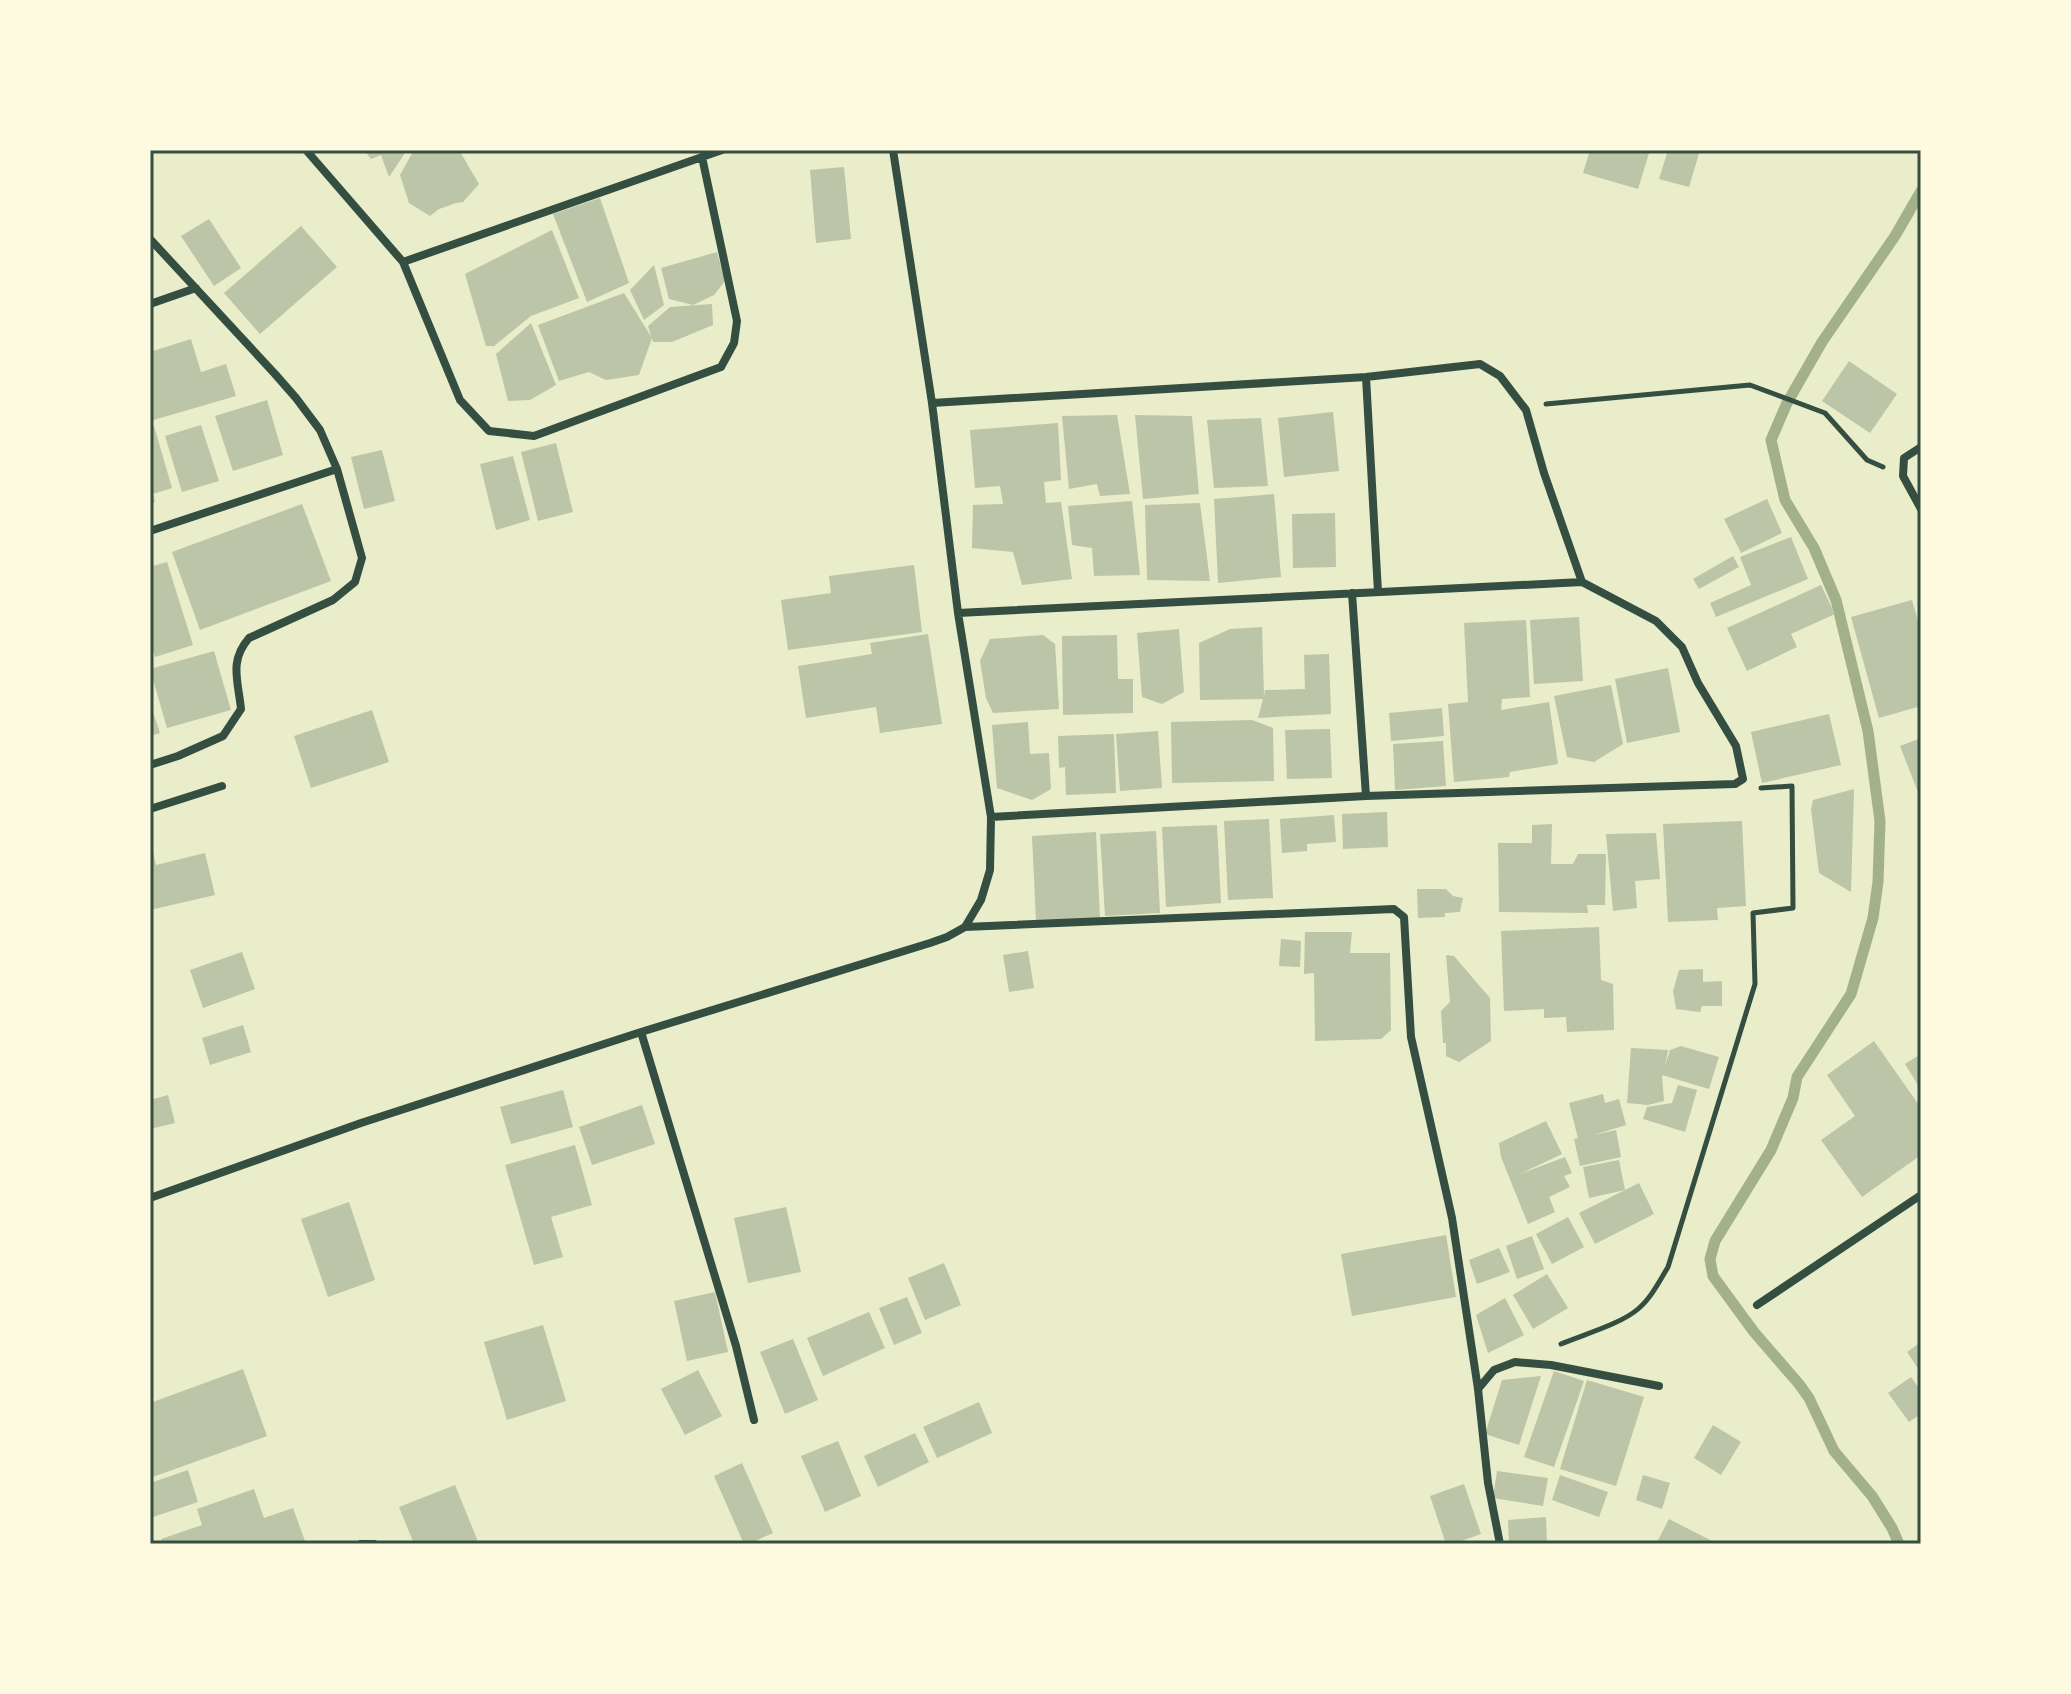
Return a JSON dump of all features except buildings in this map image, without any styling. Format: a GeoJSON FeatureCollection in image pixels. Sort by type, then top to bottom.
{"type":"FeatureCollection","features":[{"type":"Feature","properties":{"kind":"street"},"geometry":{"type":"LineString","coordinates":[[306,150],[403,262],[460,400],[489,431],[534,436],[721,367],[734,343],[737,321],[702,157]]}},
{"type":"Feature","properties":{"kind":"street"},"geometry":{"type":"LineString","coordinates":[[403,262],[722,150]]}},
{"type":"Feature","properties":{"kind":"street"},"geometry":{"type":"LineString","coordinates":[[893,150],[932,403],[958,613],[991,817],[990,870],[981,900],[965,927]]}},
{"type":"Feature","properties":{"kind":"street"},"geometry":{"type":"LineString","coordinates":[[150,239],[296,398],[320,430],[337,469],[362,558],[355,582],[333,600],[249,638],[240,649],[236,665],[241,709],[223,736],[150,765]]}},
{"type":"Feature","properties":{"kind":"street"},"geometry":{"type":"LineString","coordinates":[[150,304],[196,288]]}},
{"type":"Feature","properties":{"kind":"street"},"geometry":{"type":"LineString","coordinates":[[932,403],[1366,377],[1480,364],[1500,376],[1526,410],[1582,582]]}},
{"type":"Feature","properties":{"kind":"street"},"geometry":{"type":"LineString","coordinates":[[1366,377],[1378,592]]}},
{"type":"Feature","properties":{"kind":"street"},"geometry":{"type":"LineString","coordinates":[[1921,447],[1904,458],[1903,476],[1921,509]]}},
{"type":"Feature","properties":{"kind":"street"},"geometry":{"type":"LineString","coordinates":[[150,531],[337,469]]}},
{"type":"Feature","properties":{"kind":"street"},"geometry":{"type":"LineString","coordinates":[[958,613],[1582,582],[1656,621],[1682,647],[1698,683],[1736,746],[1743,779],[1735,784],[1721,785],[1366,796],[991,817]]}},
{"type":"Feature","properties":{"kind":"street"},"geometry":{"type":"LineString","coordinates":[[1352,593],[1366,796]]}},
{"type":"Feature","properties":{"kind":"street"},"geometry":{"type":"LineString","coordinates":[[150,809],[222,786]]}},
{"type":"Feature","properties":{"kind":"street"},"geometry":{"type":"LineString","coordinates":[[150,1198],[361,1123],[930,943],[965,927],[1394,909],[1404,917],[1411,1037],[1452,1218],[1478,1389],[1488,1483],[1500,1544]]}},
{"type":"Feature","properties":{"kind":"street"},"geometry":{"type":"LineString","coordinates":[[641,1032],[736,1346],[754,1420]]}},
{"type":"Feature","properties":{"kind":"street"},"geometry":{"type":"LineString","coordinates":[[1757,1305],[1921,1195]]}},
{"type":"Feature","properties":{"kind":"street"},"geometry":{"type":"LineString","coordinates":[[1478,1389],[1494,1370],[1515,1362],[1551,1365],[1659,1386]]}},
{"type":"Feature","properties":{"kind":"street"},"geometry":{"type":"LineString","coordinates":[[361,1544],[374,1544]]}},
{"type":"Feature","properties":{"kind":"path"},"geometry":{"type":"LineString","coordinates":[[1526,410],[1544,404],[1750,385],[1825,413],[1867,460],[1903,476]]}},
{"type":"Feature","properties":{"kind":"path"},"geometry":{"type":"LineString","coordinates":[[1558,1345],[1628,1316],[1653,1293],[1668,1267],[1755,984],[1753,913],[1793,908],[1792,786],[1763,789],[1743,779]]}},
{"type":"Feature","properties":{"kind":"waterway"},"geometry":{"type":"LineString","coordinates":[[1899,1544],[1872,1496],[1834,1451],[1809,1398],[1754,1332],[1713,1276],[1710,1259],[1715,1241],[1771,1150],[1793,1098],[1797,1077],[1851,994],[1873,918],[1878,882],[1880,821],[1868,731],[1836,600],[1814,548],[1785,500],[1771,440],[1787,403],[1822,342],[1895,236],[1921,191]]}}]}
